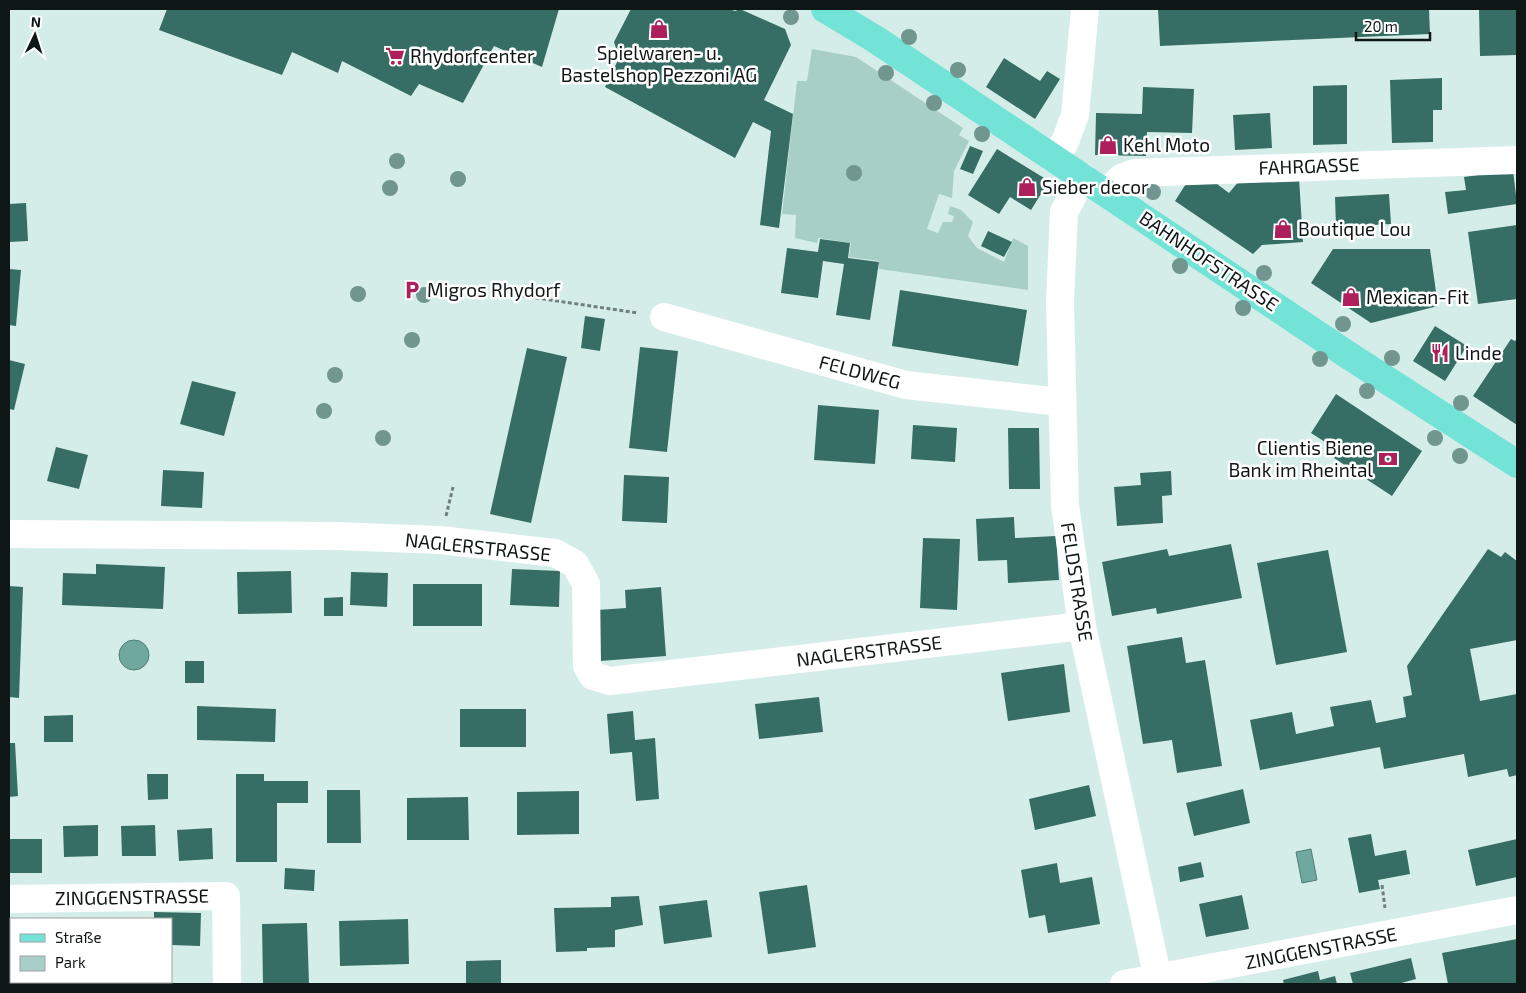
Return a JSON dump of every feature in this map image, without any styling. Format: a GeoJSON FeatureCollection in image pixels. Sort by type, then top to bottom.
{"type":"FeatureCollection","features":[{"type":"Feature","properties":{"kind":"main road","name":"BAHNHOFSTRASSE"},"geometry":{"type":"LineString","coordinates":[[825,9],[875,39],[1348,355],[1517,464]]}},
{"type":"Feature","properties":{"kind":"street"},"geometry":{"type":"LineString","coordinates":[[1053,158],[1065,142],[1075,115],[1085,9]]}},
{"type":"Feature","properties":{"kind":"street","name":"FAHRGASSE"},"geometry":{"type":"LineString","coordinates":[[1107,193],[1121,178],[1134,173],[1517,160]]}},
{"type":"Feature","properties":{"kind":"street","name":"FELDSTRASSE"},"geometry":{"type":"LineString","coordinates":[[1084,178],[1064,212],[1060,302],[1065,505],[1082,626],[1159,981]]}},
{"type":"Feature","properties":{"kind":"street","name":"FELDWEG"},"geometry":{"type":"LineString","coordinates":[[664,317],[906,385],[1061,402]]}},
{"type":"Feature","properties":{"kind":"street","name":"NAGLERSTRASSE"},"geometry":{"type":"LineString","coordinates":[[9,534],[335,536],[440,540],[555,552],[575,564],[586,584],[587,666],[593,676],[610,681],[1082,626]]}},
{"type":"Feature","properties":{"kind":"street","name":"ZINGGENSTRASSE"},"geometry":{"type":"LineString","coordinates":[[9,899],[226,896],[227,984]]}},
{"type":"Feature","properties":{"kind":"street","name":"ZINGGENSTRASSE"},"geometry":{"type":"LineString","coordinates":[[1124,984],[1159,981],[1517,910]]}},
{"type":"Feature","properties":{"kind":"path"},"geometry":{"type":"LineString","coordinates":[[510,294],[664,317]]}},
{"type":"Feature","properties":{"kind":"path"},"geometry":{"type":"LineString","coordinates":[[1382,884],[1385,912]]}},
{"type":"Feature","properties":{"kind":"green space"},"geometry":{"type":"Polygon","coordinates":[[[812,49],[856,57],[963,128],[959,135],[969,141],[954,171],[952,198],[939,194],[927,229],[938,233],[943,222],[952,222],[954,216],[948,214],[950,206],[961,210],[973,222],[968,236],[977,248],[1004,262],[1013,238],[1028,246],[1028,290],[879,269],[879,261],[849,257],[851,243],[818,238],[817,243],[795,238],[796,215],[782,214],[797,81],[807,81],[812,49]]]}},
{"type":"Feature","properties":{"kind":"shaded area"},"geometry":{"type":"Polygon","coordinates":[[[134,640],[145,644],[149,655],[145,666],[134,670],[123,666],[119,655],[123,644],[134,640]]]}},
{"type":"Feature","properties":{"kind":"shaded area"},"geometry":{"type":"Polygon","coordinates":[[[1311,849],[1317,880],[1302,883],[1296,852],[1311,849]]]}},
{"type":"Feature","properties":{"kind":"building","name":"Rhydorfcenter"},"geometry":{"type":"Polygon","coordinates":[[[167,9],[559,9],[542,67],[494,46],[463,103],[419,84],[411,96],[342,61],[338,73],[292,52],[282,75],[159,30],[167,9]]]}},
{"type":"Feature","properties":{"kind":"building"},"geometry":{"type":"Polygon","coordinates":[[[631,9],[729,9],[735,11],[740,9],[785,29],[791,45],[764,100],[793,114],[779,228],[760,225],[771,131],[753,122],[735,158],[605,87],[619,58],[614,42],[631,9]]]}},
{"type":"Feature","properties":{"kind":"building"},"geometry":{"type":"Polygon","coordinates":[[[1158,9],[1429,9],[1430,34],[1160,46],[1158,9]]]}},
{"type":"Feature","properties":{"kind":"building"},"geometry":{"type":"Polygon","coordinates":[[[1479,9],[1517,9],[1517,55],[1480,56],[1479,9]]]}},
{"type":"Feature","properties":{"kind":"building"},"geometry":{"type":"Polygon","coordinates":[[[1004,58],[1040,81],[1047,71],[1060,79],[1035,119],[986,87],[1004,58]]]}},
{"type":"Feature","properties":{"kind":"building"},"geometry":{"type":"Polygon","coordinates":[[[1442,78],[1442,110],[1433,110],[1433,142],[1392,143],[1390,80],[1442,78]]]}},
{"type":"Feature","properties":{"kind":"building"},"geometry":{"type":"Polygon","coordinates":[[[1347,85],[1347,144],[1313,145],[1313,86],[1347,85]]]}},
{"type":"Feature","properties":{"kind":"building"},"geometry":{"type":"Polygon","coordinates":[[[1143,87],[1194,89],[1192,133],[1147,132],[1146,156],[1095,155],[1096,113],[1142,114],[1143,87]]]}},
{"type":"Feature","properties":{"kind":"building"},"geometry":{"type":"Polygon","coordinates":[[[1270,113],[1272,148],[1235,150],[1233,115],[1270,113]]]}},
{"type":"Feature","properties":{"kind":"building"},"geometry":{"type":"Polygon","coordinates":[[[970,146],[983,151],[973,174],[960,169],[970,146]]]}},
{"type":"Feature","properties":{"kind":"building"},"geometry":{"type":"Polygon","coordinates":[[[997,149],[1049,181],[1031,210],[1010,197],[999,214],[968,195],[997,149]]]}},
{"type":"Feature","properties":{"kind":"building"},"geometry":{"type":"Polygon","coordinates":[[[1513,170],[1517,204],[1448,214],[1445,192],[1466,190],[1464,177],[1513,170]]]}},
{"type":"Feature","properties":{"kind":"building"},"geometry":{"type":"Polygon","coordinates":[[[1299,178],[1303,242],[1262,245],[1253,254],[1175,201],[1189,179],[1217,184],[1229,193],[1239,181],[1299,178]]]}},
{"type":"Feature","properties":{"kind":"building"},"geometry":{"type":"Polygon","coordinates":[[[1389,194],[1391,224],[1336,227],[1335,197],[1389,194]]]}},
{"type":"Feature","properties":{"kind":"building"},"geometry":{"type":"Polygon","coordinates":[[[26,203],[28,241],[9,242],[9,204],[26,203]]]}},
{"type":"Feature","properties":{"kind":"building"},"geometry":{"type":"Polygon","coordinates":[[[1517,225],[1517,299],[1478,304],[1468,232],[1517,225]]]}},
{"type":"Feature","properties":{"kind":"building"},"geometry":{"type":"Polygon","coordinates":[[[988,231],[1012,242],[1004,257],[981,246],[988,231]]]}},
{"type":"Feature","properties":{"kind":"building"},"geometry":{"type":"Polygon","coordinates":[[[820,239],[850,243],[848,258],[879,262],[870,320],[836,315],[844,264],[823,261],[818,298],[781,293],[787,248],[818,252],[820,239]]]}},
{"type":"Feature","properties":{"kind":"building"},"geometry":{"type":"Polygon","coordinates":[[[1333,249],[1430,249],[1438,306],[1371,323],[1311,283],[1333,249]]]}},
{"type":"Feature","properties":{"kind":"building"},"geometry":{"type":"Polygon","coordinates":[[[9,269],[21,270],[16,326],[9,325],[9,269]]]}},
{"type":"Feature","properties":{"kind":"building"},"geometry":{"type":"Polygon","coordinates":[[[900,290],[1027,310],[1018,366],[892,346],[900,290]]]}},
{"type":"Feature","properties":{"kind":"building"},"geometry":{"type":"Polygon","coordinates":[[[585,316],[605,319],[600,351],[581,348],[585,316]]]}},
{"type":"Feature","properties":{"kind":"building","name":"Linde"},"geometry":{"type":"Polygon","coordinates":[[[1435,326],[1467,346],[1445,381],[1413,361],[1435,326]]]}},
{"type":"Feature","properties":{"kind":"building"},"geometry":{"type":"Polygon","coordinates":[[[1511,339],[1515,341],[1517,339],[1517,425],[1473,396],[1511,339]]]}},
{"type":"Feature","properties":{"kind":"building"},"geometry":{"type":"Polygon","coordinates":[[[640,347],[678,351],[667,452],[629,448],[640,347]]]}},
{"type":"Feature","properties":{"kind":"building"},"geometry":{"type":"Polygon","coordinates":[[[527,348],[567,357],[531,523],[490,514],[527,348]]]}},
{"type":"Feature","properties":{"kind":"building"},"geometry":{"type":"Polygon","coordinates":[[[9,360],[25,364],[14,410],[9,409],[9,360]]]}},
{"type":"Feature","properties":{"kind":"building"},"geometry":{"type":"Polygon","coordinates":[[[192,381],[236,392],[224,436],[180,424],[192,381]]]}},
{"type":"Feature","properties":{"kind":"building"},"geometry":{"type":"Polygon","coordinates":[[[1336,394],[1422,451],[1392,496],[1334,458],[1339,451],[1311,433],[1336,394]]]}},
{"type":"Feature","properties":{"kind":"building"},"geometry":{"type":"Polygon","coordinates":[[[818,405],[879,410],[875,464],[814,460],[818,405]]]}},
{"type":"Feature","properties":{"kind":"building"},"geometry":{"type":"Polygon","coordinates":[[[913,425],[957,428],[955,462],[911,459],[913,425]]]}},
{"type":"Feature","properties":{"kind":"building"},"geometry":{"type":"Polygon","coordinates":[[[1008,428],[1039,428],[1040,489],[1009,489],[1008,428]]]}},
{"type":"Feature","properties":{"kind":"building"},"geometry":{"type":"Polygon","coordinates":[[[56,447],[88,455],[79,489],[47,481],[56,447]]]}},
{"type":"Feature","properties":{"kind":"building"},"geometry":{"type":"Polygon","coordinates":[[[163,470],[204,472],[202,508],[161,506],[163,470]]]}},
{"type":"Feature","properties":{"kind":"building"},"geometry":{"type":"Polygon","coordinates":[[[1171,471],[1172,495],[1162,496],[1163,523],[1117,526],[1114,487],[1141,485],[1140,473],[1171,471]]]}},
{"type":"Feature","properties":{"kind":"building"},"geometry":{"type":"Polygon","coordinates":[[[624,475],[669,477],[667,523],[622,521],[624,475]]]}},
{"type":"Feature","properties":{"kind":"building"},"geometry":{"type":"Polygon","coordinates":[[[1014,517],[1015,538],[1056,536],[1059,580],[1008,583],[1007,560],[978,561],[976,519],[1014,517]]]}},
{"type":"Feature","properties":{"kind":"building"},"geometry":{"type":"Polygon","coordinates":[[[923,538],[960,539],[957,610],[920,608],[923,538]]]}},
{"type":"Feature","properties":{"kind":"building"},"geometry":{"type":"Polygon","coordinates":[[[1231,544],[1242,598],[1157,614],[1156,608],[1112,616],[1102,562],[1167,549],[1169,556],[1231,544]]]}},
{"type":"Feature","properties":{"kind":"building"},"geometry":{"type":"Polygon","coordinates":[[[1488,549],[1501,557],[1505,552],[1517,561],[1517,640],[1470,649],[1480,701],[1517,694],[1517,775],[1509,777],[1507,769],[1468,777],[1464,754],[1384,769],[1380,747],[1260,770],[1250,720],[1292,712],[1296,734],[1334,726],[1330,707],[1371,700],[1376,723],[1406,717],[1403,697],[1412,695],[1407,666],[1488,549]]]}},
{"type":"Feature","properties":{"kind":"building"},"geometry":{"type":"Polygon","coordinates":[[[1328,550],[1347,652],[1276,665],[1257,563],[1328,550]]]}},
{"type":"Feature","properties":{"kind":"building"},"geometry":{"type":"Polygon","coordinates":[[[96,564],[165,567],[163,609],[62,605],[63,573],[96,574],[96,564]]]}},
{"type":"Feature","properties":{"kind":"building"},"geometry":{"type":"Polygon","coordinates":[[[512,569],[560,571],[559,607],[510,605],[512,569]]]}},
{"type":"Feature","properties":{"kind":"building"},"geometry":{"type":"Polygon","coordinates":[[[291,571],[292,613],[238,614],[237,572],[291,571]]]}},
{"type":"Feature","properties":{"kind":"building"},"geometry":{"type":"Polygon","coordinates":[[[351,572],[388,573],[387,607],[350,605],[351,572]]]}},
{"type":"Feature","properties":{"kind":"building"},"geometry":{"type":"Polygon","coordinates":[[[413,584],[482,584],[482,626],[413,626],[413,584]]]}},
{"type":"Feature","properties":{"kind":"building"},"geometry":{"type":"Polygon","coordinates":[[[9,586],[23,587],[19,698],[9,697],[9,586]]]}},
{"type":"Feature","properties":{"kind":"building"},"geometry":{"type":"Polygon","coordinates":[[[661,587],[666,656],[600,661],[597,610],[626,608],[625,590],[661,587]]]}},
{"type":"Feature","properties":{"kind":"building"},"geometry":{"type":"Polygon","coordinates":[[[343,597],[343,616],[324,616],[324,598],[343,597]]]}},
{"type":"Feature","properties":{"kind":"building"},"geometry":{"type":"Polygon","coordinates":[[[1182,637],[1186,663],[1205,660],[1222,766],[1177,773],[1172,740],[1143,744],[1127,646],[1182,637]]]}},
{"type":"Feature","properties":{"kind":"building"},"geometry":{"type":"Polygon","coordinates":[[[185,661],[204,661],[204,683],[185,683],[185,661]]]}},
{"type":"Feature","properties":{"kind":"building"},"geometry":{"type":"Polygon","coordinates":[[[1064,664],[1070,712],[1008,721],[1001,673],[1064,664]]]}},
{"type":"Feature","properties":{"kind":"building"},"geometry":{"type":"Polygon","coordinates":[[[819,697],[823,732],[759,739],[755,704],[819,697]]]}},
{"type":"Feature","properties":{"kind":"building"},"geometry":{"type":"Polygon","coordinates":[[[197,706],[276,709],[275,742],[197,740],[197,706]]]}},
{"type":"Feature","properties":{"kind":"building"},"geometry":{"type":"Polygon","coordinates":[[[460,709],[526,709],[526,747],[460,747],[460,709]]]}},
{"type":"Feature","properties":{"kind":"building"},"geometry":{"type":"Polygon","coordinates":[[[633,711],[635,740],[655,738],[659,799],[636,801],[632,752],[610,754],[607,714],[633,711]]]}},
{"type":"Feature","properties":{"kind":"building"},"geometry":{"type":"Polygon","coordinates":[[[73,715],[73,742],[44,742],[44,716],[73,715]]]}},
{"type":"Feature","properties":{"kind":"building"},"geometry":{"type":"Polygon","coordinates":[[[9,743],[15,743],[18,796],[9,797],[9,743]]]}},
{"type":"Feature","properties":{"kind":"building"},"geometry":{"type":"Polygon","coordinates":[[[147,774],[168,774],[168,799],[148,800],[147,774]]]}},
{"type":"Feature","properties":{"kind":"building"},"geometry":{"type":"Polygon","coordinates":[[[236,774],[264,774],[264,781],[308,781],[308,803],[277,803],[277,862],[236,862],[236,774]]]}},
{"type":"Feature","properties":{"kind":"building"},"geometry":{"type":"Polygon","coordinates":[[[1089,785],[1096,816],[1035,830],[1029,799],[1089,785]]]}},
{"type":"Feature","properties":{"kind":"building"},"geometry":{"type":"Polygon","coordinates":[[[1243,789],[1250,823],[1194,836],[1186,803],[1243,789]]]}},
{"type":"Feature","properties":{"kind":"building"},"geometry":{"type":"Polygon","coordinates":[[[327,790],[360,790],[361,843],[327,843],[327,790]]]}},
{"type":"Feature","properties":{"kind":"building"},"geometry":{"type":"Polygon","coordinates":[[[579,791],[579,834],[517,835],[517,792],[579,791]]]}},
{"type":"Feature","properties":{"kind":"building"},"geometry":{"type":"Polygon","coordinates":[[[468,797],[469,840],[407,840],[407,798],[468,797]]]}},
{"type":"Feature","properties":{"kind":"building"},"geometry":{"type":"Polygon","coordinates":[[[98,825],[98,856],[64,857],[63,826],[98,825]]]}},
{"type":"Feature","properties":{"kind":"building"},"geometry":{"type":"Polygon","coordinates":[[[155,825],[156,856],[122,856],[121,826],[155,825]]]}},
{"type":"Feature","properties":{"kind":"building"},"geometry":{"type":"Polygon","coordinates":[[[212,828],[213,859],[179,861],[177,830],[212,828]]]}},
{"type":"Feature","properties":{"kind":"building"},"geometry":{"type":"Polygon","coordinates":[[[1371,834],[1375,856],[1406,850],[1410,874],[1378,880],[1380,889],[1359,893],[1348,838],[1371,834]]]}},
{"type":"Feature","properties":{"kind":"building"},"geometry":{"type":"Polygon","coordinates":[[[9,839],[42,839],[42,873],[9,873],[9,839]]]}},
{"type":"Feature","properties":{"kind":"building"},"geometry":{"type":"Polygon","coordinates":[[[1517,839],[1517,877],[1476,886],[1468,850],[1517,839]]]}},
{"type":"Feature","properties":{"kind":"building"},"geometry":{"type":"Polygon","coordinates":[[[1201,862],[1204,877],[1180,882],[1178,867],[1201,862]]]}},
{"type":"Feature","properties":{"kind":"building"},"geometry":{"type":"Polygon","coordinates":[[[1057,863],[1060,883],[1092,877],[1100,924],[1048,933],[1045,915],[1029,918],[1021,870],[1057,863]]]}},
{"type":"Feature","properties":{"kind":"building"},"geometry":{"type":"Polygon","coordinates":[[[285,868],[315,870],[314,891],[284,889],[285,868]]]}},
{"type":"Feature","properties":{"kind":"building"},"geometry":{"type":"Polygon","coordinates":[[[807,885],[816,947],[768,954],[759,892],[807,885]]]}},
{"type":"Feature","properties":{"kind":"building"},"geometry":{"type":"Polygon","coordinates":[[[1242,895],[1249,929],[1206,937],[1199,904],[1242,895]]]}},
{"type":"Feature","properties":{"kind":"building"},"geometry":{"type":"Polygon","coordinates":[[[639,896],[643,925],[615,930],[615,947],[587,948],[587,951],[556,952],[554,908],[611,907],[611,897],[639,896]]]}},
{"type":"Feature","properties":{"kind":"building"},"geometry":{"type":"Polygon","coordinates":[[[707,900],[712,937],[664,944],[659,906],[707,900]]]}},
{"type":"Feature","properties":{"kind":"building"},"geometry":{"type":"Polygon","coordinates":[[[154,912],[201,913],[200,946],[172,945],[172,918],[154,918],[154,912]]]}},
{"type":"Feature","properties":{"kind":"building"},"geometry":{"type":"Polygon","coordinates":[[[408,919],[409,964],[340,966],[339,921],[408,919]]]}},
{"type":"Feature","properties":{"kind":"building"},"geometry":{"type":"Polygon","coordinates":[[[307,923],[309,984],[263,984],[262,924],[307,923]]]}},
{"type":"Feature","properties":{"kind":"building"},"geometry":{"type":"Polygon","coordinates":[[[1517,939],[1517,984],[1448,984],[1442,953],[1517,939]]]}},
{"type":"Feature","properties":{"kind":"building"},"geometry":{"type":"Polygon","coordinates":[[[1411,958],[1416,979],[1398,984],[1353,984],[1350,973],[1411,958]]]}},
{"type":"Feature","properties":{"kind":"building"},"geometry":{"type":"Polygon","coordinates":[[[501,960],[501,984],[466,984],[466,961],[501,960]]]}},
{"type":"Feature","properties":{"kind":"building"},"geometry":{"type":"Polygon","coordinates":[[[1318,971],[1320,980],[1335,976],[1337,984],[1284,984],[1283,980],[1318,971]]]}},
{"type":"Feature","properties":{"kind":"place","name":"Spielwaren- u. Bastelshop Pezzoni AG"},"geometry":{"type":"Point","coordinates":[659,29]}},
{"type":"Feature","properties":{"kind":"place","name":"Rhydorfcenter"},"geometry":{"type":"Point","coordinates":[395,56]}},
{"type":"Feature","properties":{"kind":"place","name":"Kehl Moto"},"geometry":{"type":"Point","coordinates":[1108,145]}},
{"type":"Feature","properties":{"kind":"place","name":"Sieber decor"},"geometry":{"type":"Point","coordinates":[1027,187]}},
{"type":"Feature","properties":{"kind":"place","name":"Boutique Lou"},"geometry":{"type":"Point","coordinates":[1283,229]}},
{"type":"Feature","properties":{"kind":"place","name":"Migros Rhydorf"},"geometry":{"type":"Point","coordinates":[412,290]}},
{"type":"Feature","properties":{"kind":"place","name":"Mexican-Fit"},"geometry":{"type":"Point","coordinates":[1351,297]}},
{"type":"Feature","properties":{"kind":"place","name":"Linde"},"geometry":{"type":"Point","coordinates":[1440,353]}},
{"type":"Feature","properties":{"kind":"place","name":"Clientis Biene Bank im Rheintal"},"geometry":{"type":"Point","coordinates":[1388,459]}}]}
